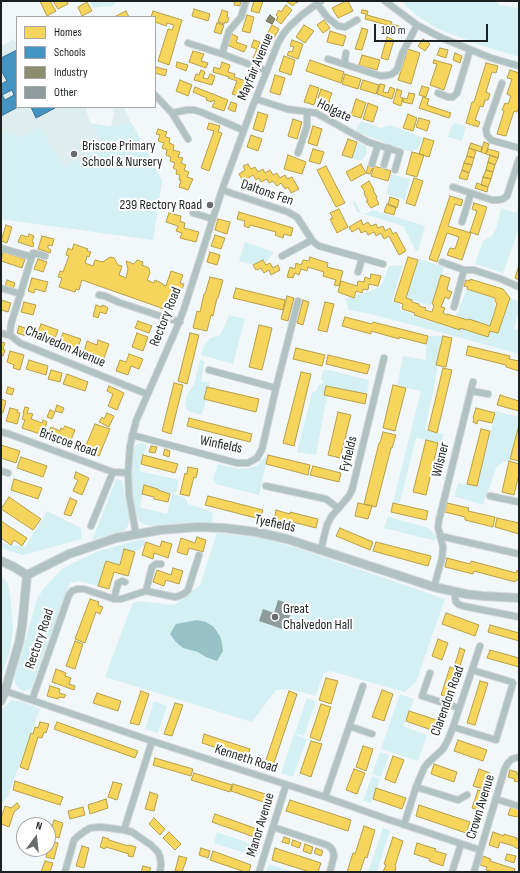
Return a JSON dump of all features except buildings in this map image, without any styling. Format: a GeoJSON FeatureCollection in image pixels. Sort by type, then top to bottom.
{"type":"FeatureCollection","features":[{"type":"Feature","properties":{"kind":"street"},"geometry":{"type":"LineString","coordinates":[[222,54],[230,31],[241,16],[246,1]]}},
{"type":"Feature","properties":{"kind":"street"},"geometry":{"type":"LineString","coordinates":[[387,2],[417,25],[442,38],[491,58],[519,66]]}},
{"type":"Feature","properties":{"kind":"street"},"geometry":{"type":"LineString","coordinates":[[319,3],[328,18],[338,26],[345,27],[357,20]]}},
{"type":"Feature","properties":{"kind":"street","name":"Mayfair Avenue"},"geometry":{"type":"LineString","coordinates":[[250,112],[278,43],[284,33],[290,26],[319,3]]}},
{"type":"Feature","properties":{"kind":"street"},"geometry":{"type":"LineString","coordinates":[[328,59],[381,76],[392,74],[396,72],[402,54],[417,25]]}},
{"type":"Feature","properties":{"kind":"street"},"geometry":{"type":"LineString","coordinates":[[188,43],[266,71]]}},
{"type":"Feature","properties":{"kind":"street"},"geometry":{"type":"LineString","coordinates":[[438,94],[453,97],[457,93],[470,50]]}},
{"type":"Feature","properties":{"kind":"street"},"geometry":{"type":"LineString","coordinates":[[346,54],[345,62],[347,65]]}},
{"type":"Feature","properties":{"kind":"street"},"geometry":{"type":"LineString","coordinates":[[502,83],[486,129],[487,135],[491,140],[519,148]]}},
{"type":"Feature","properties":{"kind":"street"},"geometry":{"type":"LineString","coordinates":[[156,96],[172,114],[188,139]]}},
{"type":"Feature","properties":{"kind":"street","name":"Holgate"},"geometry":{"type":"LineString","coordinates":[[256,99],[281,108],[316,113],[368,142],[400,152],[396,170]]}},
{"type":"Feature","properties":{"kind":"street"},"geometry":{"type":"LineString","coordinates":[[172,114],[187,110],[194,110],[243,130]]}},
{"type":"Feature","properties":{"kind":"street","name":"Rectory Road"},"geometry":{"type":"LineString","coordinates":[[136,534],[128,489],[132,435],[147,394],[180,322],[222,190],[250,112]]}},
{"type":"Feature","properties":{"kind":"street"},"geometry":{"type":"LineString","coordinates":[[298,153],[307,126],[307,112]]}},
{"type":"Feature","properties":{"kind":"street"},"geometry":{"type":"LineString","coordinates":[[372,164],[378,145]]}},
{"type":"Feature","properties":{"kind":"street"},"geometry":{"type":"LineString","coordinates":[[384,165],[389,148]]}},
{"type":"Feature","properties":{"kind":"street"},"geometry":{"type":"LineString","coordinates":[[453,188],[492,200],[503,199],[507,196],[519,159]]}},
{"type":"Feature","properties":{"kind":"street","name":"Daltons Fen"},"geometry":{"type":"LineString","coordinates":[[222,190],[288,212],[297,217],[312,240],[319,246],[383,264]]}},
{"type":"Feature","properties":{"kind":"street"},"geometry":{"type":"LineString","coordinates":[[462,222],[471,193]]}},
{"type":"Feature","properties":{"kind":"street"},"geometry":{"type":"LineString","coordinates":[[193,213],[213,219]]}},
{"type":"Feature","properties":{"kind":"street"},"geometry":{"type":"LineString","coordinates":[[282,256],[312,240]]}},
{"type":"Feature","properties":{"kind":"street"},"geometry":{"type":"LineString","coordinates":[[1,248],[45,256]]}},
{"type":"Feature","properties":{"kind":"street","name":"Chalvedon Avenue"},"geometry":{"type":"LineString","coordinates":[[33,255],[11,324],[10,333],[12,336],[20,343],[147,394]]}},
{"type":"Feature","properties":{"kind":"street"},"geometry":{"type":"LineString","coordinates":[[358,272],[362,258]]}},
{"type":"Feature","properties":{"kind":"street"},"geometry":{"type":"LineString","coordinates":[[442,262],[464,270],[474,270],[519,287]]}},
{"type":"Feature","properties":{"kind":"street"},"geometry":{"type":"LineString","coordinates":[[454,307],[464,270]]}},
{"type":"Feature","properties":{"kind":"street"},"geometry":{"type":"LineString","coordinates":[[1,288],[21,294]]}},
{"type":"Feature","properties":{"kind":"street"},"geometry":{"type":"LineString","coordinates":[[99,295],[180,322]]}},
{"type":"Feature","properties":{"kind":"street","name":"Winfields"},"geometry":{"type":"LineString","coordinates":[[132,435],[237,463],[248,463],[257,458],[262,449],[298,301]]}},
{"type":"Feature","properties":{"kind":"street"},"geometry":{"type":"LineString","coordinates":[[1,333],[12,336]]}},
{"type":"Feature","properties":{"kind":"street","name":"Fyfields"},"geometry":{"type":"LineString","coordinates":[[321,549],[327,525],[331,517],[349,496],[352,490],[384,358]]}},
{"type":"Feature","properties":{"kind":"street"},"geometry":{"type":"LineString","coordinates":[[209,370],[276,388]]}},
{"type":"Feature","properties":{"kind":"street","name":"Wilsner"},"geometry":{"type":"LineString","coordinates":[[434,587],[442,558],[443,547],[438,528],[439,520],[473,382]]}},
{"type":"Feature","properties":{"kind":"street"},"geometry":{"type":"LineString","coordinates":[[471,390],[488,394]]}},
{"type":"Feature","properties":{"kind":"street","name":"Briscoe Road"},"geometry":{"type":"LineString","coordinates":[[1,432],[113,472],[128,473]]}},
{"type":"Feature","properties":{"kind":"street"},"geometry":{"type":"LineString","coordinates":[[1,471],[8,473]]}},
{"type":"Feature","properties":{"kind":"street"},"geometry":{"type":"LineString","coordinates":[[91,526],[113,472]]}},
{"type":"Feature","properties":{"kind":"street"},"geometry":{"type":"LineString","coordinates":[[266,486],[326,499],[338,508]]}},
{"type":"Feature","properties":{"kind":"street"},"geometry":{"type":"LineString","coordinates":[[490,496],[519,502]]}},
{"type":"Feature","properties":{"kind":"street","name":"Tyefields"},"geometry":{"type":"LineString","coordinates":[[27,576],[69,554],[116,538],[160,530],[182,528],[224,528],[256,532],[287,539],[434,587],[483,596],[519,598]]}},
{"type":"Feature","properties":{"kind":"street"},"geometry":{"type":"LineString","coordinates":[[440,536],[519,554]]}},
{"type":"Feature","properties":{"kind":"street"},"geometry":{"type":"LineString","coordinates":[[125,582],[122,581],[118,583],[114,599],[121,599],[146,591],[175,597],[179,596],[188,590],[199,555]]}},
{"type":"Feature","properties":{"kind":"street"},"geometry":{"type":"LineString","coordinates":[[1,561],[14,567],[27,576]]}},
{"type":"Feature","properties":{"kind":"street"},"geometry":{"type":"LineString","coordinates":[[146,591],[152,567],[156,564],[161,564]]}},
{"type":"Feature","properties":{"kind":"street","name":"Rectory Road"},"geometry":{"type":"LineString","coordinates":[[1,702],[22,628],[27,576]]}},
{"type":"Feature","properties":{"kind":"street","name":"Rectory Road"},"geometry":{"type":"LineString","coordinates":[[32,700],[69,595],[72,591],[84,589],[114,599]]}},
{"type":"Feature","properties":{"kind":"street"},"geometry":{"type":"LineString","coordinates":[[456,592],[456,602],[463,606],[519,617]]}},
{"type":"Feature","properties":{"kind":"street","name":"Clarendon Road"},"geometry":{"type":"LineString","coordinates":[[404,825],[424,768],[443,749],[453,727],[480,646]]}},
{"type":"Feature","properties":{"kind":"street"},"geometry":{"type":"LineString","coordinates":[[453,727],[496,740],[514,683],[472,670]]}},
{"type":"Feature","properties":{"kind":"street"},"geometry":{"type":"LineString","coordinates":[[430,673],[422,696],[459,708]]}},
{"type":"Feature","properties":{"kind":"street"},"geometry":{"type":"LineString","coordinates":[[325,797],[363,686]]}},
{"type":"Feature","properties":{"kind":"street","name":"Kenneth Road"},"geometry":{"type":"LineString","coordinates":[[5,691],[480,850]]}},
{"type":"Feature","properties":{"kind":"street"},"geometry":{"type":"LineString","coordinates":[[349,726],[372,734]]}},
{"type":"Feature","properties":{"kind":"street"},"geometry":{"type":"LineString","coordinates":[[124,830],[152,741]]}},
{"type":"Feature","properties":{"kind":"street","name":"Crown Avenue"},"geometry":{"type":"LineString","coordinates":[[474,872],[505,768],[512,759],[519,757]]}},
{"type":"Feature","properties":{"kind":"street","name":"Manor Avenue"},"geometry":{"type":"LineString","coordinates":[[259,872],[286,785]]}},
{"type":"Feature","properties":{"kind":"street"},"geometry":{"type":"LineString","coordinates":[[416,788],[458,800],[467,795]]}},
{"type":"Feature","properties":{"kind":"street"},"geometry":{"type":"LineString","coordinates":[[496,799],[518,806]]}},
{"type":"Feature","properties":{"kind":"street"},"geometry":{"type":"LineString","coordinates":[[65,872],[74,840],[81,833],[95,827],[124,830],[139,836],[152,845],[158,852],[161,861],[160,872]]}},
{"type":"Feature","properties":{"kind":"street"},"geometry":{"type":"LineString","coordinates":[[273,827],[327,845],[331,848],[334,856],[330,872]]}},
{"type":"Feature","properties":{"kind":"street"},"geometry":{"type":"LineString","coordinates":[[452,872],[461,844]]}},
{"type":"Feature","properties":{"kind":"shaded area"},"geometry":{"type":"Polygon","coordinates":[[[89,1],[118,1],[111,7],[104,6],[94,8],[89,1]]]}},
{"type":"Feature","properties":{"kind":"shaded area"},"geometry":{"type":"Polygon","coordinates":[[[401,1],[497,1],[499,5],[519,8],[519,57],[483,46],[436,28],[415,14],[401,1]]]}},
{"type":"Feature","properties":{"kind":"shaded area","name":"Briscoe Primary School & Nursery"},"geometry":{"type":"Polygon","coordinates":[[[14,39],[16,43],[16,108],[88,108],[86,109],[90,123],[111,127],[114,113],[112,110],[116,108],[124,108],[162,181],[153,240],[1,219],[1,46],[14,39]]]}},
{"type":"Feature","properties":{"kind":"shaded area"},"geometry":{"type":"Polygon","coordinates":[[[361,121],[381,128],[390,125],[423,138],[418,149],[406,151],[355,131],[361,121]]]}},
{"type":"Feature","properties":{"kind":"shaded area","name":"Briscoe Primary School & Nursery"},"geometry":{"type":"Polygon","coordinates":[[[90,123],[111,127],[132,123],[162,181],[153,240],[1,219],[1,130],[21,137],[41,127],[64,167],[106,146],[90,123]]]}},
{"type":"Feature","properties":{"kind":"shaded area"},"geometry":{"type":"Polygon","coordinates":[[[455,123],[466,126],[462,141],[448,137],[451,127],[455,123]]]}},
{"type":"Feature","properties":{"kind":"shaded area"},"geometry":{"type":"Polygon","coordinates":[[[357,142],[366,146],[367,153],[362,160],[352,158],[357,142]]]}},
{"type":"Feature","properties":{"kind":"shaded area"},"geometry":{"type":"Polygon","coordinates":[[[391,174],[410,179],[405,200],[386,194],[391,174]]]}},
{"type":"Feature","properties":{"kind":"shaded area"},"geometry":{"type":"Polygon","coordinates":[[[355,201],[361,213],[365,214],[373,210],[425,226],[418,251],[416,251],[403,226],[357,212],[353,202],[355,201]]]}},
{"type":"Feature","properties":{"kind":"shaded area"},"geometry":{"type":"Polygon","coordinates":[[[519,203],[519,229],[503,273],[475,264],[483,241],[492,236],[497,227],[501,208],[516,213],[519,203]]]}},
{"type":"Feature","properties":{"kind":"shaded area"},"geometry":{"type":"Polygon","coordinates":[[[245,242],[274,252],[266,262],[263,260],[253,265],[239,261],[245,242]]]}},
{"type":"Feature","properties":{"kind":"shaded area"},"geometry":{"type":"Polygon","coordinates":[[[419,259],[444,267],[431,306],[406,298],[419,259]]]}},
{"type":"Feature","properties":{"kind":"shaded area"},"geometry":{"type":"Polygon","coordinates":[[[403,265],[392,301],[400,304],[400,310],[413,314],[413,316],[459,330],[460,328],[498,333],[510,298],[519,301],[519,311],[514,328],[519,331],[519,354],[432,330],[349,310],[345,299],[371,291],[382,284],[389,266],[403,265]]]}},
{"type":"Feature","properties":{"kind":"shaded area"},"geometry":{"type":"Polygon","coordinates":[[[467,289],[493,298],[495,308],[490,326],[456,316],[467,289]]]}},
{"type":"Feature","properties":{"kind":"shaded area"},"geometry":{"type":"Polygon","coordinates":[[[229,315],[245,319],[233,364],[201,355],[204,346],[210,338],[220,335],[229,315]]]}},
{"type":"Feature","properties":{"kind":"shaded area"},"geometry":{"type":"Polygon","coordinates":[[[428,336],[443,336],[425,429],[443,434],[442,443],[416,438],[400,502],[393,503],[421,391],[397,386],[403,356],[426,360],[426,344],[428,336]]]}},
{"type":"Feature","properties":{"kind":"shaded area"},"geometry":{"type":"Polygon","coordinates":[[[200,360],[205,361],[201,381],[210,383],[209,387],[207,387],[204,399],[206,400],[202,415],[188,411],[185,405],[187,394],[194,385],[200,360]]]}},
{"type":"Feature","properties":{"kind":"shaded area"},"geometry":{"type":"Polygon","coordinates":[[[324,369],[369,380],[367,394],[326,386],[324,395],[327,396],[316,455],[297,452],[312,393],[316,391],[318,386],[324,382],[321,379],[324,369]]]}},
{"type":"Feature","properties":{"kind":"shaded area"},"geometry":{"type":"Polygon","coordinates":[[[496,411],[519,417],[519,425],[510,459],[497,466],[483,505],[454,496],[458,483],[477,486],[496,411]]]}},
{"type":"Feature","properties":{"kind":"shaded area"},"geometry":{"type":"Polygon","coordinates":[[[141,443],[147,445],[139,471],[179,480],[176,493],[170,494],[158,489],[144,486],[140,507],[167,514],[172,494],[184,497],[188,504],[213,513],[212,524],[182,523],[153,526],[143,524],[139,521],[132,494],[131,468],[133,448],[141,443]]]}},
{"type":"Feature","properties":{"kind":"shaded area"},"geometry":{"type":"Polygon","coordinates":[[[266,456],[266,464],[259,495],[216,484],[213,479],[218,464],[240,469],[249,468],[258,465],[266,456]]]}},
{"type":"Feature","properties":{"kind":"shaded area"},"geometry":{"type":"Polygon","coordinates":[[[116,479],[122,481],[129,517],[128,526],[122,532],[92,540],[116,479]]]}},
{"type":"Feature","properties":{"kind":"shaded area"},"geometry":{"type":"Polygon","coordinates":[[[47,511],[81,528],[82,539],[23,555],[1,548],[1,543],[25,547],[47,511]]]}},
{"type":"Feature","properties":{"kind":"shaded area"},"geometry":{"type":"Polygon","coordinates":[[[388,517],[426,527],[435,535],[436,541],[384,528],[388,517]]]}},
{"type":"Feature","properties":{"kind":"shaded area"},"geometry":{"type":"Polygon","coordinates":[[[217,533],[264,538],[445,599],[416,682],[405,692],[330,671],[323,674],[316,696],[288,689],[276,690],[252,722],[105,677],[133,603],[140,601],[174,605],[200,585],[217,533]]]}},
{"type":"Feature","properties":{"kind":"shaded area"},"geometry":{"type":"Polygon","coordinates":[[[143,539],[146,544],[135,552],[124,549],[120,565],[106,561],[98,586],[79,581],[70,583],[31,689],[25,691],[19,689],[15,683],[15,676],[37,599],[44,588],[62,569],[75,562],[101,550],[143,539]]]}},
{"type":"Feature","properties":{"kind":"shaded area"},"geometry":{"type":"Polygon","coordinates":[[[1,575],[8,584],[13,630],[10,651],[1,677],[1,575]]]}},
{"type":"Feature","properties":{"kind":"shaded area"},"geometry":{"type":"Polygon","coordinates":[[[197,620],[206,622],[214,627],[221,638],[223,651],[217,661],[198,652],[183,648],[170,634],[176,624],[197,620]]]}},
{"type":"Feature","properties":{"kind":"shaded area"},"geometry":{"type":"Polygon","coordinates":[[[400,694],[414,699],[403,726],[427,735],[418,761],[381,749],[400,694]]]}},
{"type":"Feature","properties":{"kind":"shaded area"},"geometry":{"type":"Polygon","coordinates":[[[307,698],[316,701],[304,736],[295,733],[307,698]]]}},
{"type":"Feature","properties":{"kind":"shaded area"},"geometry":{"type":"Polygon","coordinates":[[[12,700],[23,702],[40,709],[8,796],[4,802],[1,801],[1,712],[2,709],[12,700]]]}},
{"type":"Feature","properties":{"kind":"shaded area"},"geometry":{"type":"Polygon","coordinates":[[[154,701],[167,706],[158,733],[145,729],[154,701]]]}},
{"type":"Feature","properties":{"kind":"shaded area"},"geometry":{"type":"Polygon","coordinates":[[[294,734],[307,739],[293,777],[281,773],[294,734]]]}},
{"type":"Feature","properties":{"kind":"shaded area"},"geometry":{"type":"Polygon","coordinates":[[[380,752],[389,755],[381,777],[372,774],[380,752]]]}},
{"type":"Feature","properties":{"kind":"shaded area"},"geometry":{"type":"Polygon","coordinates":[[[372,776],[380,779],[371,803],[363,801],[372,776]]]}},
{"type":"Feature","properties":{"kind":"shaded area"},"geometry":{"type":"Polygon","coordinates":[[[383,828],[390,830],[377,872],[368,872],[383,828]]]}},
{"type":"Feature","properties":{"kind":"shaded area"},"geometry":{"type":"Polygon","coordinates":[[[217,832],[260,847],[257,857],[214,843],[217,832]]]}},
{"type":"Feature","properties":{"kind":"shaded area"},"geometry":{"type":"Polygon","coordinates":[[[269,864],[292,872],[266,872],[269,864]]]}},
{"type":"Feature","properties":{"kind":"place","name":"Briscoe Primary School & Nursery"},"geometry":{"type":"Point","coordinates":[74,154]}},
{"type":"Feature","properties":{"kind":"place","name":"239 Rectory Road"},"geometry":{"type":"Point","coordinates":[210,205]}},
{"type":"Feature","properties":{"kind":"place","name":"Great Chalvedon Hall"},"geometry":{"type":"Point","coordinates":[275,617]}}]}
